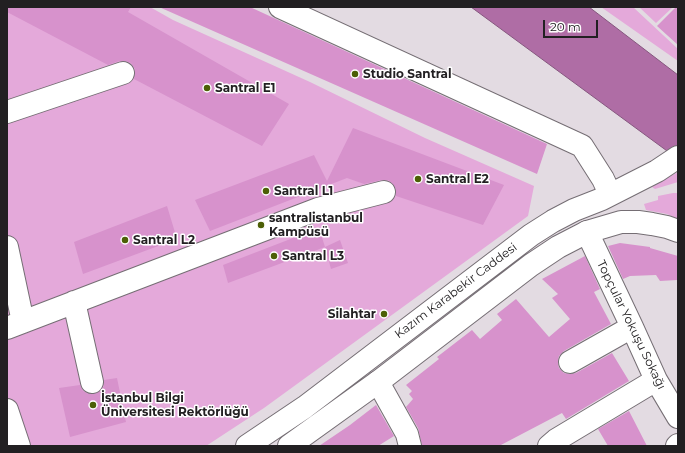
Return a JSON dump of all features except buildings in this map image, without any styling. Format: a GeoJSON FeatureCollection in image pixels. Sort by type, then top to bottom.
{"type":"FeatureCollection","features":[{"type":"Feature","properties":{"kind":"main road"},"geometry":{"type":"LineString","coordinates":[[280,7],[582,146],[603,179],[610,194]]}},
{"type":"Feature","properties":{"kind":"main road"},"geometry":{"type":"LineString","coordinates":[[7,112],[123,73]]}},
{"type":"Feature","properties":{"kind":"main road","name":"Kazım Karabekir Caddesi"},"geometry":{"type":"LineString","coordinates":[[247,446],[305,407],[531,235],[574,210],[657,171],[675,159]]}},
{"type":"Feature","properties":{"kind":"main road"},"geometry":{"type":"LineString","coordinates":[[7,248],[15,325],[318,209],[384,192]]}},
{"type":"Feature","properties":{"kind":"main road","name":"Kazım Karabekir Caddesi"},"geometry":{"type":"LineString","coordinates":[[289,446],[378,382],[531,265],[558,247],[587,232],[621,222],[652,224],[678,231]]}},
{"type":"Feature","properties":{"kind":"main road","name":"Topçular Yokuşu Sokağı"},"geometry":{"type":"LineString","coordinates":[[587,232],[656,380],[678,417]]}},
{"type":"Feature","properties":{"kind":"main road"},"geometry":{"type":"LineString","coordinates":[[74,302],[92,382]]}},
{"type":"Feature","properties":{"kind":"main road"},"geometry":{"type":"LineString","coordinates":[[570,362],[632,327]]}},
{"type":"Feature","properties":{"kind":"main road"},"geometry":{"type":"LineString","coordinates":[[549,446],[556,440],[656,380]]}},
{"type":"Feature","properties":{"kind":"main road"},"geometry":{"type":"LineString","coordinates":[[378,382],[407,434],[410,446]]}},
{"type":"Feature","properties":{"kind":"main road"},"geometry":{"type":"LineString","coordinates":[[7,410],[20,446]]}},
{"type":"Feature","properties":{"kind":"shaded area","name":"santralistanbul Kampüsü"},"geometry":{"type":"Polygon","coordinates":[[[7,7],[150,7],[173,20],[310,82],[425,138],[534,186],[528,216],[264,408],[206,446],[7,446],[7,7]]]}},
{"type":"Feature","properties":{"kind":"shaded area"},"geometry":{"type":"Polygon","coordinates":[[[471,7],[589,7],[678,75],[678,159],[471,7]]]}},
{"type":"Feature","properties":{"kind":"shaded area"},"geometry":{"type":"Polygon","coordinates":[[[601,7],[633,7],[678,49],[678,61],[601,7]]]}},
{"type":"Feature","properties":{"kind":"shaded area"},"geometry":{"type":"Polygon","coordinates":[[[639,7],[673,7],[656,23],[639,7]]]}},
{"type":"Feature","properties":{"kind":"shaded area"},"geometry":{"type":"Polygon","coordinates":[[[678,172],[678,182],[655,189],[652,187],[678,172]]]}},
{"type":"Feature","properties":{"kind":"shaded area"},"geometry":{"type":"Polygon","coordinates":[[[678,193],[678,219],[667,214],[646,210],[644,204],[658,200],[658,196],[678,193]]]}},
{"type":"Feature","properties":{"kind":"place","name":"Studio Santral"},"geometry":{"type":"Point","coordinates":[355,74]}},
{"type":"Feature","properties":{"kind":"place","name":"Santral E1"},"geometry":{"type":"Point","coordinates":[207,88]}},
{"type":"Feature","properties":{"kind":"place","name":"Santral E2"},"geometry":{"type":"Point","coordinates":[418,179]}},
{"type":"Feature","properties":{"kind":"place","name":"Santral L1"},"geometry":{"type":"Point","coordinates":[266,191]}},
{"type":"Feature","properties":{"kind":"place","name":"santralistanbul Kampüsü"},"geometry":{"type":"Point","coordinates":[261,225]}},
{"type":"Feature","properties":{"kind":"place","name":"Santral L2"},"geometry":{"type":"Point","coordinates":[125,240]}},
{"type":"Feature","properties":{"kind":"place","name":"Santral L3"},"geometry":{"type":"Point","coordinates":[274,256]}},
{"type":"Feature","properties":{"kind":"place","name":"Silahtar"},"geometry":{"type":"Point","coordinates":[384,314]}},
{"type":"Feature","properties":{"kind":"place","name":"İstanbul Bilgi Üniversitesi Rektörlüğü"},"geometry":{"type":"Point","coordinates":[93,405]}}]}
